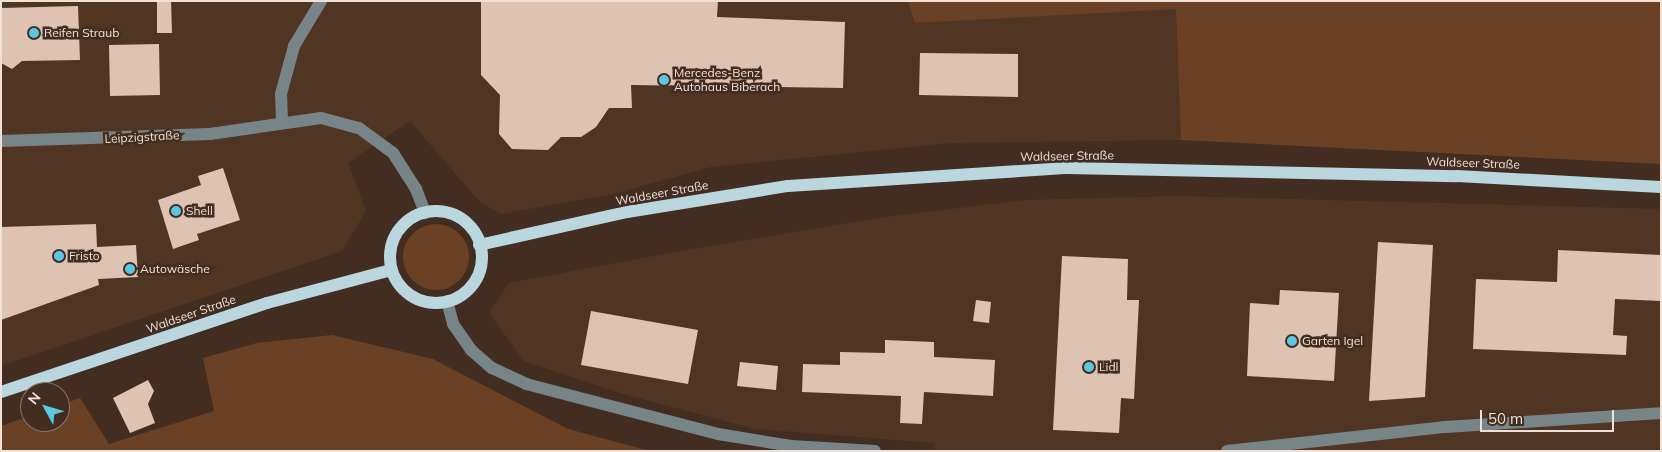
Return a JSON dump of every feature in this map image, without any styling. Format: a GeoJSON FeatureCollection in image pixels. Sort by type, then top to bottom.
{"type":"FeatureCollection","features":[{"type":"Feature","properties":{"kind":"main road","name":"Waldseer Straße"},"geometry":{"type":"LineString","coordinates":[[479,245],[627,212],[788,186],[1068,168],[1456,176],[1661,187]]}},
{"type":"Feature","properties":{"kind":"main road"},"geometry":{"type":"LineString","coordinates":[[424,213],[457,216],[469,225],[479,245],[481,268],[475,281],[465,293],[446,302],[422,301],[408,294],[391,270],[393,240],[401,227],[424,213]]}},
{"type":"Feature","properties":{"kind":"main road","name":"Waldseer Straße"},"geometry":{"type":"LineString","coordinates":[[1,392],[267,302],[391,270]]}},
{"type":"Feature","properties":{"kind":"street"},"geometry":{"type":"LineString","coordinates":[[282,121],[281,94],[294,46],[321,1]]}},
{"type":"Feature","properties":{"kind":"street","name":"Leipzigstraße"},"geometry":{"type":"LineString","coordinates":[[1,141],[210,134],[282,121],[321,118],[359,128],[376,138],[403,167],[424,213]]}},
{"type":"Feature","properties":{"kind":"street"},"geometry":{"type":"LineString","coordinates":[[446,302],[454,324],[471,350],[492,368],[526,384],[718,434],[791,446],[874,451]]}},
{"type":"Feature","properties":{"kind":"street"},"geometry":{"type":"LineString","coordinates":[[1227,451],[1446,427],[1661,413]]}},
{"type":"Feature","properties":{"kind":"shaded area"},"geometry":{"type":"Polygon","coordinates":[[[1,1],[908,1],[915,23],[1177,8],[1181,140],[951,143],[711,167],[613,194],[501,214],[479,201],[410,121],[348,163],[366,211],[342,251],[1,366],[1,1]]]}},
{"type":"Feature","properties":{"kind":"shaded area"},"geometry":{"type":"Polygon","coordinates":[[[908,1],[1661,1],[1661,164],[1181,140],[1176,9],[915,23],[908,1]]]}},
{"type":"Feature","properties":{"kind":"shaded area"},"geometry":{"type":"Polygon","coordinates":[[[1178,196],[1661,209],[1661,451],[935,451],[934,443],[755,429],[620,393],[524,361],[489,313],[509,283],[686,250],[878,218],[1025,200],[1178,196]]]}},
{"type":"Feature","properties":{"kind":"shaded area"},"geometry":{"type":"Polygon","coordinates":[[[436,224],[448,227],[459,234],[466,245],[469,257],[466,269],[459,280],[448,287],[436,290],[424,287],[413,280],[406,269],[403,257],[406,245],[413,234],[424,227],[436,224]]]}},
{"type":"Feature","properties":{"kind":"shaded area"},"geometry":{"type":"Polygon","coordinates":[[[332,335],[433,359],[568,429],[650,451],[1,451],[1,426],[20,419],[20,432],[70,432],[70,402],[80,398],[109,444],[214,411],[203,358],[257,343],[332,335]]]}},
{"type":"Feature","properties":{"kind":"building"},"geometry":{"type":"Polygon","coordinates":[[[157,1],[171,1],[172,33],[157,33],[157,1]]]}},
{"type":"Feature","properties":{"kind":"building","name":"Mercedes-Benz Autohaus Biberach"},"geometry":{"type":"Polygon","coordinates":[[[481,1],[718,1],[717,17],[845,22],[843,88],[631,85],[632,108],[609,108],[596,127],[581,137],[561,137],[548,150],[512,149],[499,134],[500,95],[481,75],[481,1]]]}},
{"type":"Feature","properties":{"kind":"building"},"geometry":{"type":"Polygon","coordinates":[[[78,6],[80,60],[22,61],[12,69],[1,63],[1,8],[78,6]]]}},
{"type":"Feature","properties":{"kind":"building"},"geometry":{"type":"Polygon","coordinates":[[[159,44],[160,95],[110,96],[109,45],[159,44]]]}},
{"type":"Feature","properties":{"kind":"building"},"geometry":{"type":"Polygon","coordinates":[[[920,53],[1018,54],[1018,97],[919,95],[920,53]]]}},
{"type":"Feature","properties":{"kind":"building"},"geometry":{"type":"Polygon","coordinates":[[[223,168],[240,220],[197,234],[199,240],[173,249],[158,200],[201,185],[198,176],[223,168]]]}},
{"type":"Feature","properties":{"kind":"building","name":"Fristo"},"geometry":{"type":"Polygon","coordinates":[[[96,224],[97,247],[136,245],[138,277],[98,279],[99,285],[1,320],[1,227],[96,224]]]}},
{"type":"Feature","properties":{"kind":"building"},"geometry":{"type":"Polygon","coordinates":[[[1378,242],[1433,245],[1425,397],[1369,401],[1378,242]]]}},
{"type":"Feature","properties":{"kind":"building"},"geometry":{"type":"Polygon","coordinates":[[[1558,250],[1661,255],[1661,301],[1615,299],[1613,335],[1627,336],[1626,355],[1473,349],[1476,279],[1557,282],[1558,250]]]}},
{"type":"Feature","properties":{"kind":"building","name":"Lidl"},"geometry":{"type":"Polygon","coordinates":[[[1062,256],[1128,259],[1127,300],[1139,300],[1134,399],[1121,398],[1119,433],[1053,430],[1062,256]]]}},
{"type":"Feature","properties":{"kind":"building","name":"Garten Igel"},"geometry":{"type":"Polygon","coordinates":[[[1280,290],[1339,293],[1334,381],[1247,376],[1250,303],[1279,305],[1280,290]]]}},
{"type":"Feature","properties":{"kind":"building"},"geometry":{"type":"Polygon","coordinates":[[[976,300],[991,302],[989,323],[973,321],[976,300]]]}},
{"type":"Feature","properties":{"kind":"building"},"geometry":{"type":"Polygon","coordinates":[[[591,311],[698,330],[688,384],[581,365],[591,311]]]}},
{"type":"Feature","properties":{"kind":"building"},"geometry":{"type":"Polygon","coordinates":[[[885,340],[934,342],[934,357],[995,360],[993,396],[924,392],[922,424],[900,423],[901,396],[802,392],[803,364],[840,365],[840,352],[885,353],[885,340]]]}},
{"type":"Feature","properties":{"kind":"building"},"geometry":{"type":"Polygon","coordinates":[[[740,362],[778,366],[776,390],[737,386],[740,362]]]}},
{"type":"Feature","properties":{"kind":"building"},"geometry":{"type":"Polygon","coordinates":[[[148,380],[154,391],[148,404],[155,423],[130,433],[113,398],[148,380]]]}},
{"type":"Feature","properties":{"kind":"place","name":"Reifen Straub"},"geometry":{"type":"Point","coordinates":[34,33]}},
{"type":"Feature","properties":{"kind":"place","name":"Mercedes-Benz Autohaus Biberach"},"geometry":{"type":"Point","coordinates":[664,80]}},
{"type":"Feature","properties":{"kind":"place","name":"Shell"},"geometry":{"type":"Point","coordinates":[176,211]}},
{"type":"Feature","properties":{"kind":"place","name":"Fristo"},"geometry":{"type":"Point","coordinates":[59,256]}},
{"type":"Feature","properties":{"kind":"place","name":"Autowäsche"},"geometry":{"type":"Point","coordinates":[130,269]}},
{"type":"Feature","properties":{"kind":"place","name":"Garten Igel"},"geometry":{"type":"Point","coordinates":[1292,341]}},
{"type":"Feature","properties":{"kind":"place","name":"Lidl"},"geometry":{"type":"Point","coordinates":[1089,367]}}]}
